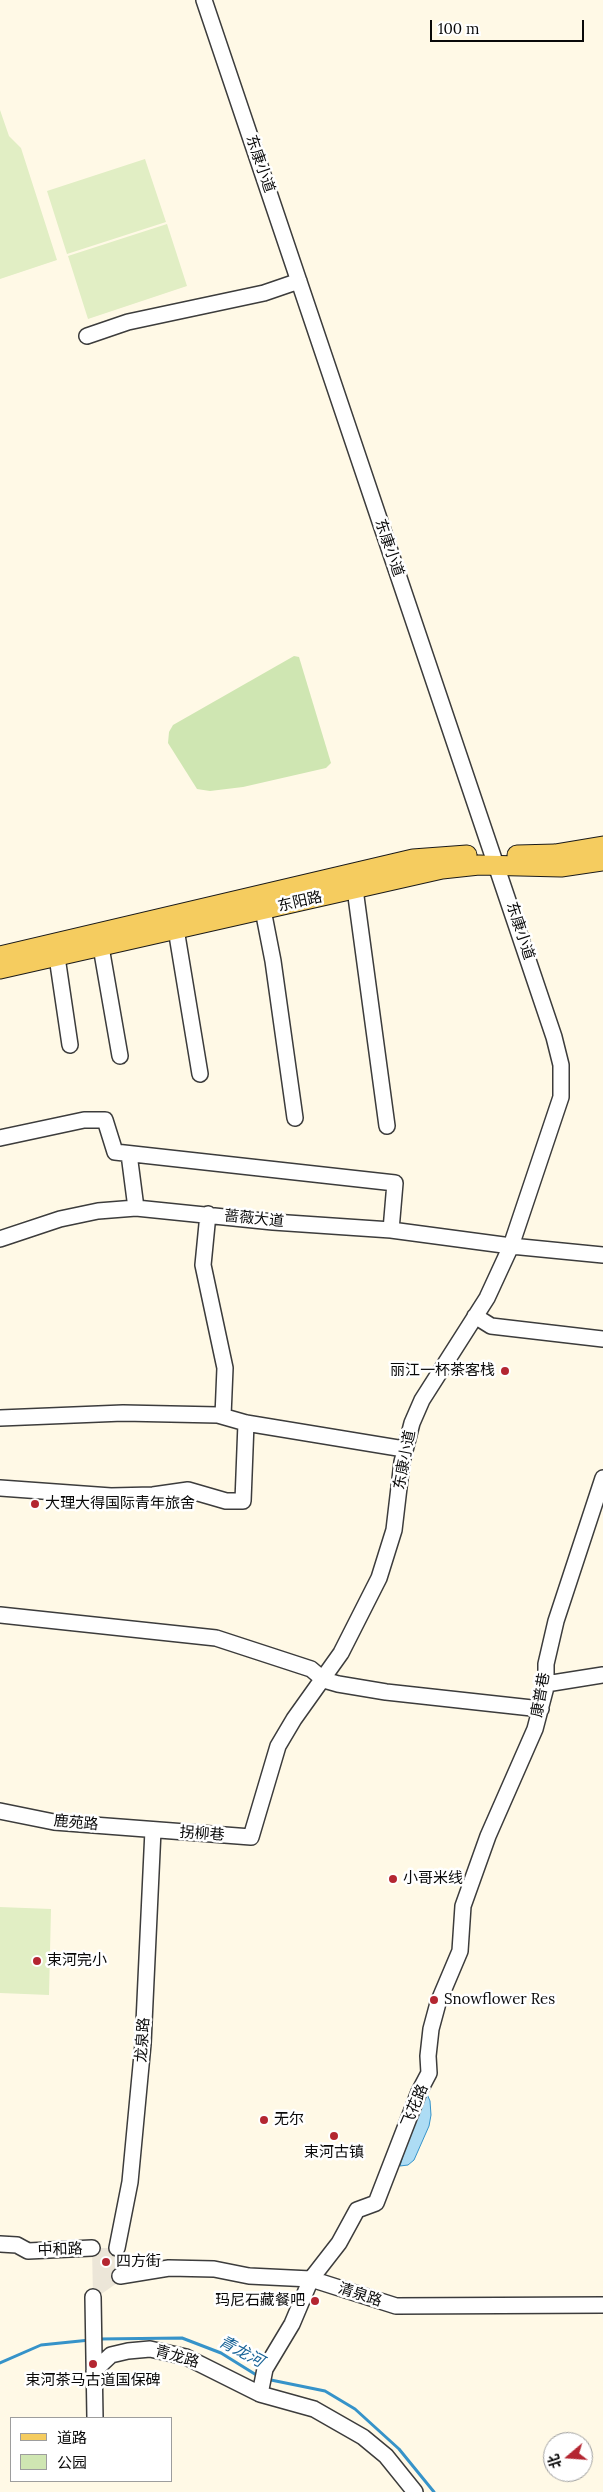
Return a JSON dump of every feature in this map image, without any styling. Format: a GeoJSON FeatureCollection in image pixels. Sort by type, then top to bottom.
{"type":"FeatureCollection","features":[{"type":"Feature","properties":{"kind":"main road","name":"东阳路"},"geometry":{"type":"LineString","coordinates":[[0,970],[442,869],[603,846]]}},
{"type":"Feature","properties":{"kind":"main road","name":"东阳路"},"geometry":{"type":"LineString","coordinates":[[0,956],[413,859],[443,855],[496,860],[542,868],[603,860]]}},
{"type":"Feature","properties":{"kind":"street","name":"东康小道"},"geometry":{"type":"LineString","coordinates":[[204,0],[496,860],[557,1046],[562,1075],[558,1110],[511,1246],[487,1298],[422,1400],[412,1423],[404,1449],[394,1530],[384,1563],[354,1631],[324,1680],[294,1719],[278,1746],[251,1837]]}},
{"type":"Feature","properties":{"kind":"street"},"geometry":{"type":"LineString","coordinates":[[87,336],[128,322],[264,293],[299,282]]}},
{"type":"Feature","properties":{"kind":"street"},"geometry":{"type":"LineString","coordinates":[[355,889],[388,1126]]}},
{"type":"Feature","properties":{"kind":"street"},"geometry":{"type":"LineString","coordinates":[[263,910],[273,961],[295,1118]]}},
{"type":"Feature","properties":{"kind":"street"},"geometry":{"type":"LineString","coordinates":[[176,930],[200,1074]]}},
{"type":"Feature","properties":{"kind":"street"},"geometry":{"type":"LineString","coordinates":[[101,946],[120,1056]]}},
{"type":"Feature","properties":{"kind":"street"},"geometry":{"type":"LineString","coordinates":[[57,957],[70,1045]]}},
{"type":"Feature","properties":{"kind":"street"},"geometry":{"type":"LineString","coordinates":[[0,1138],[84,1120],[105,1120],[115,1152],[395,1183],[391,1230]]}},
{"type":"Feature","properties":{"kind":"street"},"geometry":{"type":"LineString","coordinates":[[129,1154],[136,1208]]}},
{"type":"Feature","properties":{"kind":"street","name":"蔷薇大道"},"geometry":{"type":"LineString","coordinates":[[0,1239],[60,1218],[98,1211],[136,1208],[274,1222],[391,1230],[603,1256]]}},
{"type":"Feature","properties":{"kind":"street"},"geometry":{"type":"LineString","coordinates":[[208,1214],[203,1265],[226,1368],[223,1416]]}},
{"type":"Feature","properties":{"kind":"street"},"geometry":{"type":"LineString","coordinates":[[475,1316],[491,1326],[603,1339]]}},
{"type":"Feature","properties":{"kind":"street"},"geometry":{"type":"LineString","coordinates":[[0,1418],[124,1413],[223,1416],[246,1423],[404,1449]]}},
{"type":"Feature","properties":{"kind":"street"},"geometry":{"type":"LineString","coordinates":[[0,1488],[111,1496],[153,1496],[188,1490],[226,1501],[243,1501],[246,1423]]}},
{"type":"Feature","properties":{"kind":"street","name":"康普巷"},"geometry":{"type":"LineString","coordinates":[[463,1906],[488,1836],[531,1737],[541,1709],[546,1684],[546,1664],[556,1621],[603,1478]]}},
{"type":"Feature","properties":{"kind":"street"},"geometry":{"type":"LineString","coordinates":[[0,1615],[216,1638],[311,1669],[324,1680],[386,1692],[541,1709]]}},
{"type":"Feature","properties":{"kind":"street"},"geometry":{"type":"LineString","coordinates":[[546,1684],[603,1675]]}},
{"type":"Feature","properties":{"kind":"street","name":"鹿苑路"},"geometry":{"type":"LineString","coordinates":[[0,1811],[54,1822],[154,1830]]}},
{"type":"Feature","properties":{"kind":"street","name":"拐柳巷"},"geometry":{"type":"LineString","coordinates":[[154,1830],[251,1837]]}},
{"type":"Feature","properties":{"kind":"street","name":"龙泉路"},"geometry":{"type":"LineString","coordinates":[[117,2248],[130,2182],[142,2063],[154,1830]]}},
{"type":"Feature","properties":{"kind":"street","name":"飞花路"},"geometry":{"type":"LineString","coordinates":[[261,2389],[265,2369],[292,2324],[311,2279],[339,2243],[357,2210],[376,2203],[419,2092],[430,2073],[428,2056],[431,2029],[438,2003],[460,1951],[463,1906]]}},
{"type":"Feature","properties":{"kind":"street","name":"中和路"},"geometry":{"type":"LineString","coordinates":[[0,2244],[17,2245],[28,2251],[92,2248]]}},
{"type":"Feature","properties":{"kind":"street","name":"清泉路"},"geometry":{"type":"LineString","coordinates":[[120,2276],[169,2268],[214,2269],[249,2276],[311,2279],[396,2306],[603,2305]]}},
{"type":"Feature","properties":{"kind":"street"},"geometry":{"type":"LineString","coordinates":[[93,2297],[95,2417]]}},
{"type":"Feature","properties":{"kind":"street","name":"青龙路"},"geometry":{"type":"LineString","coordinates":[[94,2367],[111,2355],[139,2349],[163,2350],[197,2361],[261,2389],[314,2409],[363,2436],[386,2456],[415,2492]]}},
{"type":"Feature","properties":{"kind":"green space"},"geometry":{"type":"Polygon","coordinates":[[[0,110],[9,136],[21,148],[57,260],[0,279],[0,110]]]}},
{"type":"Feature","properties":{"kind":"green space"},"geometry":{"type":"Polygon","coordinates":[[[145,159],[166,222],[67,254],[47,191],[145,159]]]}},
{"type":"Feature","properties":{"kind":"green space"},"geometry":{"type":"Polygon","coordinates":[[[167,224],[187,286],[88,319],[68,256],[167,224]]]}},
{"type":"Feature","properties":{"kind":"green space"},"geometry":{"type":"Polygon","coordinates":[[[294,656],[299,657],[331,763],[326,768],[243,787],[210,791],[197,789],[168,743],[169,732],[173,725],[294,656]]]}},
{"type":"Feature","properties":{"kind":"green space"},"geometry":{"type":"Polygon","coordinates":[[[0,1907],[51,1909],[49,1995],[0,1993],[0,1907]]]}},
{"type":"Feature","properties":{"kind":"shaded area","name":"四方街"},"geometry":{"type":"Polygon","coordinates":[[[92,2248],[120,2248],[120,2281],[97,2297],[93,2297],[92,2248]]]}},
{"type":"Feature","properties":{"kind":"water"},"geometry":{"type":"Polygon","coordinates":[[[421,2092],[427,2094],[430,2101],[431,2115],[429,2126],[414,2160],[408,2165],[400,2166],[421,2092]]]}},
{"type":"Feature","properties":{"kind":"waterway","name":"青龙河"},"geometry":{"type":"LineString","coordinates":[[99,2339],[182,2338],[221,2353],[258,2376]]}},
{"type":"Feature","properties":{"kind":"waterway","name":"青龙河"},"geometry":{"type":"LineString","coordinates":[[0,2363],[41,2345],[90,2340]]}},
{"type":"Feature","properties":{"kind":"waterway","name":"青龙河"},"geometry":{"type":"LineString","coordinates":[[266,2379],[325,2391],[355,2409],[399,2449],[434,2492]]}},
{"type":"Feature","properties":{"kind":"place","name":"丽江一杯茶客栈"},"geometry":{"type":"Point","coordinates":[505,1371]}},
{"type":"Feature","properties":{"kind":"place","name":"大理大得国际青年旅舍"},"geometry":{"type":"Point","coordinates":[35,1504]}},
{"type":"Feature","properties":{"kind":"place","name":"小哥米线"},"geometry":{"type":"Point","coordinates":[393,1879]}},
{"type":"Feature","properties":{"kind":"place","name":"束河完小"},"geometry":{"type":"Point","coordinates":[37,1961]}},
{"type":"Feature","properties":{"kind":"place","name":"Snowflower Res"},"geometry":{"type":"Point","coordinates":[434,2000]}},
{"type":"Feature","properties":{"kind":"place","name":"无尔"},"geometry":{"type":"Point","coordinates":[264,2120]}},
{"type":"Feature","properties":{"kind":"place","name":"束河古镇"},"geometry":{"type":"Point","coordinates":[334,2136]}},
{"type":"Feature","properties":{"kind":"place","name":"四方街"},"geometry":{"type":"Point","coordinates":[106,2262]}},
{"type":"Feature","properties":{"kind":"place","name":"玛尼石藏餐吧"},"geometry":{"type":"Point","coordinates":[315,2301]}},
{"type":"Feature","properties":{"kind":"place","name":"束河茶马古道国保碑"},"geometry":{"type":"Point","coordinates":[93,2364]}}]}
